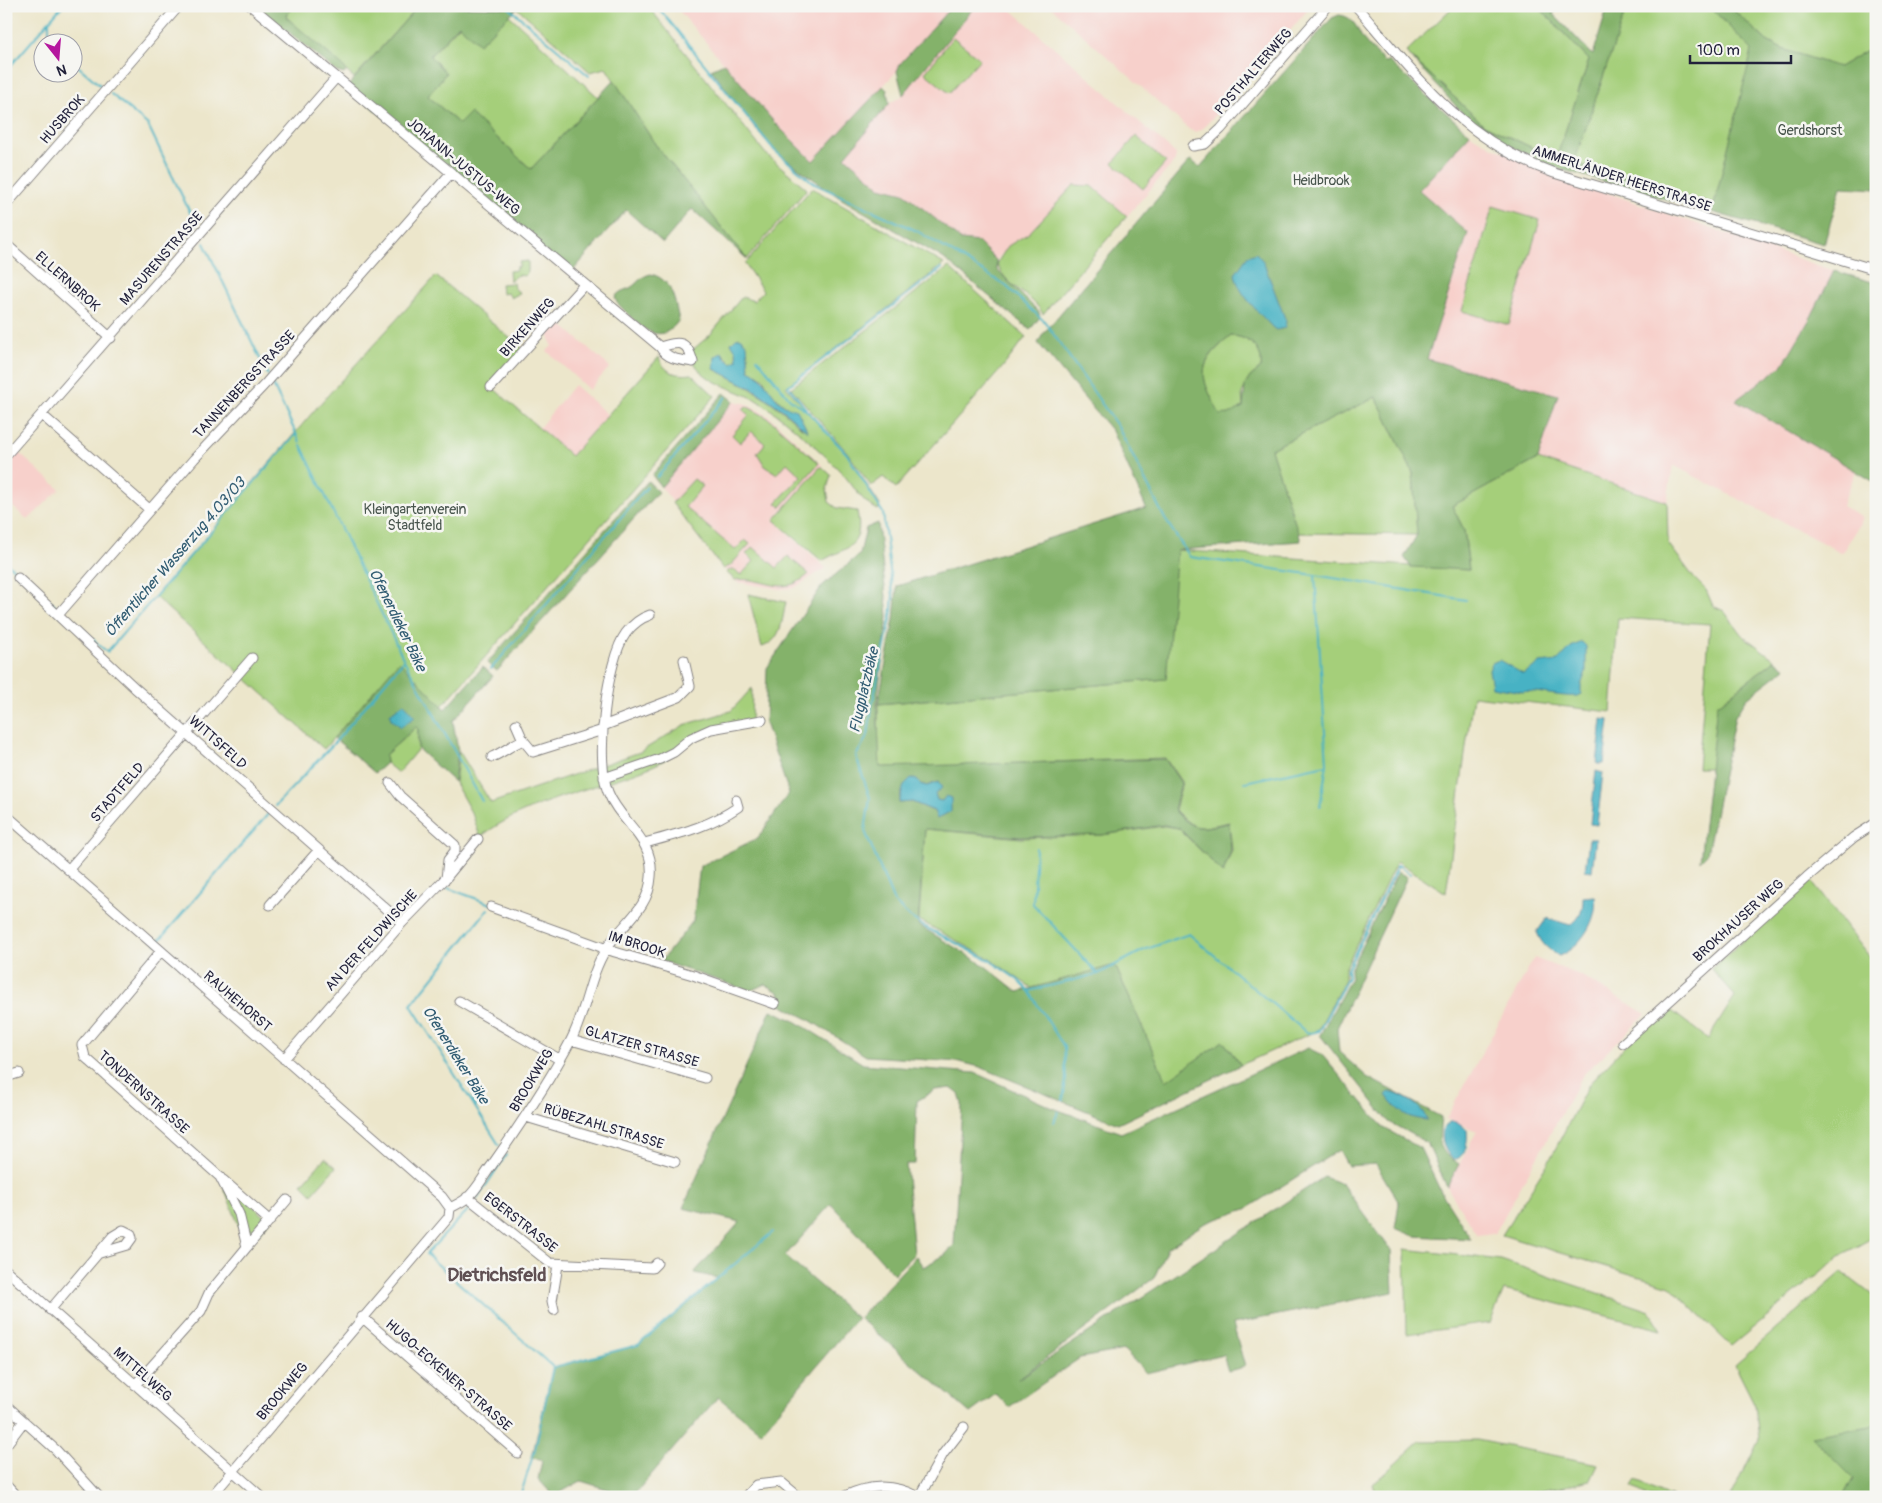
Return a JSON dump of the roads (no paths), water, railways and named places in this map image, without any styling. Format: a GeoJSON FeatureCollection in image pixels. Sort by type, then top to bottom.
{"type":"FeatureCollection","features":[{"type":"Feature","properties":{"kind":"street","name":"HUSBROK"},"geometry":{"type":"LineString","coordinates":[[6,205],[178,6]]}},
{"type":"Feature","properties":{"kind":"street","name":"JOHANN-JUSTUS-WEG"},"geometry":{"type":"LineString","coordinates":[[251,6],[660,347],[670,358],[693,362],[690,352],[684,344],[676,343],[660,347]]}},
{"type":"Feature","properties":{"kind":"street"},"geometry":{"type":"LineString","coordinates":[[1320,16],[1321,6]]}},
{"type":"Feature","properties":{"kind":"street","name":"POSTHALTERWEG"},"geometry":{"type":"LineString","coordinates":[[1193,146],[1205,144],[1221,130],[1328,6]]}},
{"type":"Feature","properties":{"kind":"street","name":"AMMERLÄNDER HEERSTRASSE"},"geometry":{"type":"LineString","coordinates":[[1356,6],[1419,78],[1457,117],[1490,143],[1520,159],[1554,173],[1876,270]]}},
{"type":"Feature","properties":{"kind":"street","name":"MASURENSTRASSE"},"geometry":{"type":"LineString","coordinates":[[6,455],[111,338],[336,78]]}},
{"type":"Feature","properties":{"kind":"street","name":"TANNENBERGSTRASSE"},"geometry":{"type":"LineString","coordinates":[[58,615],[149,509],[267,382],[451,172]]}},
{"type":"Feature","properties":{"kind":"street","name":"ELLERNBROK"},"geometry":{"type":"LineString","coordinates":[[6,244],[111,338]]}},
{"type":"Feature","properties":{"kind":"street","name":"BIRKENWEG"},"geometry":{"type":"LineString","coordinates":[[491,387],[584,285]]}},
{"type":"Feature","properties":{"kind":"street"},"geometry":{"type":"LineString","coordinates":[[42,416],[149,509]]}},
{"type":"Feature","properties":{"kind":"street","name":"WITTSFELD"},"geometry":{"type":"LineString","coordinates":[[18,578],[101,657],[402,923]]}},
{"type":"Feature","properties":{"kind":"street","name":"BROOKWEG"},"geometry":{"type":"LineString","coordinates":[[211,1497],[362,1317],[449,1217],[450,1208],[467,1197],[526,1117],[571,1040],[606,949],[646,899],[652,871],[650,856],[645,844],[613,803],[604,778],[603,728],[610,681],[625,633],[641,618],[650,615]]}},
{"type":"Feature","properties":{"kind":"street"},"geometry":{"type":"LineString","coordinates":[[187,733],[252,658]]}},
{"type":"Feature","properties":{"kind":"street"},"geometry":{"type":"LineString","coordinates":[[516,724],[523,740],[533,752],[603,728],[679,697],[690,686],[684,660]]}},
{"type":"Feature","properties":{"kind":"street"},"geometry":{"type":"LineString","coordinates":[[604,778],[660,759],[674,752],[691,738],[711,729],[762,720]]}},
{"type":"Feature","properties":{"kind":"street","name":"STADTFELD"},"geometry":{"type":"LineString","coordinates":[[69,870],[187,733]]}},
{"type":"Feature","properties":{"kind":"street"},"geometry":{"type":"LineString","coordinates":[[492,758],[503,752],[508,746],[523,740]]}},
{"type":"Feature","properties":{"kind":"street"},"geometry":{"type":"LineString","coordinates":[[390,783],[400,796],[455,845],[455,851],[448,860],[446,880]]}},
{"type":"Feature","properties":{"kind":"street"},"geometry":{"type":"LineString","coordinates":[[645,844],[698,828],[721,818],[738,807],[736,800]]}},
{"type":"Feature","properties":{"kind":"street","name":"RAUHEHORST"},"geometry":{"type":"LineString","coordinates":[[6,815],[442,1197],[450,1208]]}},
{"type":"Feature","properties":{"kind":"street","name":"BROKHAUSER WEG"},"geometry":{"type":"LineString","coordinates":[[1623,1043],[1854,836],[1876,823]]}},
{"type":"Feature","properties":{"kind":"street","name":"AN DER FELDWISCHE"},"geometry":{"type":"LineString","coordinates":[[284,1059],[402,923],[446,880],[478,838]]}},
{"type":"Feature","properties":{"kind":"street"},"geometry":{"type":"LineString","coordinates":[[270,905],[319,850]]}},
{"type":"Feature","properties":{"kind":"street","name":"IM BROOK"},"geometry":{"type":"LineString","coordinates":[[492,907],[606,949],[692,975],[775,1004]]}},
{"type":"Feature","properties":{"kind":"street","name":"TONDERNSTRASSE"},"geometry":{"type":"LineString","coordinates":[[161,951],[82,1045],[84,1057],[270,1221]]}},
{"type":"Feature","properties":{"kind":"street"},"geometry":{"type":"LineString","coordinates":[[459,1001],[559,1059]]}},
{"type":"Feature","properties":{"kind":"street","name":"GLATZER STRASSE"},"geometry":{"type":"LineString","coordinates":[[571,1040],[705,1078]]}},
{"type":"Feature","properties":{"kind":"street"},"geometry":{"type":"LineString","coordinates":[[6,1077],[19,1073]]}},
{"type":"Feature","properties":{"kind":"street","name":"RÜBEZAHLSTRASSE"},"geometry":{"type":"LineString","coordinates":[[526,1117],[675,1162]]}},
{"type":"Feature","properties":{"kind":"street","name":"TONDERNSTRASSE"},"geometry":{"type":"LineString","coordinates":[[220,1177],[239,1214],[247,1247]]}},
{"type":"Feature","properties":{"kind":"street","name":"EGERSTRASSE"},"geometry":{"type":"LineString","coordinates":[[467,1197],[550,1264],[652,1268],[657,1263]]}},
{"type":"Feature","properties":{"kind":"street"},"geometry":{"type":"LineString","coordinates":[[135,1385],[200,1312],[209,1293],[286,1200]]}},
{"type":"Feature","properties":{"kind":"street"},"geometry":{"type":"LineString","coordinates":[[50,1310],[100,1253]]}},
{"type":"Feature","properties":{"kind":"street","name":"EGERSTRASSE"},"geometry":{"type":"LineString","coordinates":[[554,1310],[552,1301],[558,1265]]}},
{"type":"Feature","properties":{"kind":"street","name":"MITTELWEG"},"geometry":{"type":"LineString","coordinates":[[6,1270],[262,1497]]}},
{"type":"Feature","properties":{"kind":"street","name":"HUGO-ECKENER-STRASSE"},"geometry":{"type":"LineString","coordinates":[[362,1317],[518,1453]]}},
{"type":"Feature","properties":{"kind":"street"},"geometry":{"type":"LineString","coordinates":[[6,1405],[56,1450],[93,1495]]}},
{"type":"Feature","properties":{"kind":"street"},"geometry":{"type":"LineString","coordinates":[[6,1446],[24,1421]]}},
{"type":"Feature","properties":{"kind":"street"},"geometry":{"type":"LineString","coordinates":[[843,1497],[871,1487],[880,1487],[904,1489],[919,1497],[943,1454],[964,1427]]}},
{"type":"Feature","properties":{"kind":"street"},"geometry":{"type":"LineString","coordinates":[[745,1497],[756,1485],[781,1482],[799,1497]]}},
{"type":"Feature","properties":{"kind":"street"},"geometry":{"type":"LineString","coordinates":[[6,1485],[17,1497]]}},
{"type":"Feature","properties":{"kind":"water"},"geometry":{"type":"Polygon","coordinates":[[[1256,253],[1263,261],[1286,321],[1285,328],[1276,330],[1272,327],[1240,289],[1235,274],[1248,256],[1256,253]]]}},
{"type":"Feature","properties":{"kind":"water"},"geometry":{"type":"Polygon","coordinates":[[[740,337],[747,345],[749,370],[762,379],[781,402],[797,410],[808,432],[783,410],[755,390],[714,369],[715,357],[722,352],[726,359],[732,363],[737,360],[736,351],[731,343],[740,337]]]}},
{"type":"Feature","properties":{"kind":"water"},"geometry":{"type":"Polygon","coordinates":[[[1582,642],[1586,646],[1586,672],[1581,685],[1581,694],[1577,696],[1523,692],[1492,687],[1489,670],[1492,663],[1499,660],[1523,674],[1540,663],[1558,661],[1571,647],[1582,642]]]}},
{"type":"Feature","properties":{"kind":"water"},"geometry":{"type":"Polygon","coordinates":[[[404,703],[415,717],[401,727],[391,719],[390,714],[404,703]]]}},
{"type":"Feature","properties":{"kind":"water"},"geometry":{"type":"Polygon","coordinates":[[[1602,719],[1609,720],[1604,764],[1597,764],[1602,719]]]}},
{"type":"Feature","properties":{"kind":"water"},"geometry":{"type":"Polygon","coordinates":[[[1596,771],[1603,773],[1597,825],[1590,824],[1596,771]]]}},
{"type":"Feature","properties":{"kind":"water"},"geometry":{"type":"Polygon","coordinates":[[[911,778],[927,786],[938,782],[942,788],[935,794],[937,800],[942,801],[946,796],[951,798],[951,811],[937,819],[934,811],[912,802],[899,803],[904,785],[911,778]]]}},
{"type":"Feature","properties":{"kind":"water"},"geometry":{"type":"Polygon","coordinates":[[[1589,839],[1596,839],[1592,871],[1585,870],[1589,839]]]}},
{"type":"Feature","properties":{"kind":"water"},"geometry":{"type":"Polygon","coordinates":[[[1595,896],[1594,914],[1587,931],[1581,939],[1567,952],[1559,956],[1546,946],[1537,932],[1547,918],[1570,925],[1577,920],[1581,913],[1583,897],[1595,896]]]}},
{"type":"Feature","properties":{"kind":"water"},"geometry":{"type":"Polygon","coordinates":[[[1389,1092],[1412,1102],[1421,1110],[1427,1120],[1414,1118],[1403,1113],[1394,1106],[1386,1095],[1389,1092]]]}},
{"type":"Feature","properties":{"kind":"water"},"geometry":{"type":"Polygon","coordinates":[[[1449,1122],[1456,1122],[1467,1130],[1467,1144],[1464,1152],[1454,1160],[1446,1150],[1442,1139],[1442,1130],[1449,1122]]]}},
{"type":"Feature","properties":{"kind":"waterway"},"geometry":{"type":"LineString","coordinates":[[6,71],[62,6]]}},
{"type":"Feature","properties":{"kind":"waterway"},"geometry":{"type":"LineString","coordinates":[[507,6],[589,76]]}},
{"type":"Feature","properties":{"kind":"waterway"},"geometry":{"type":"LineString","coordinates":[[657,6],[775,151],[815,184],[917,231],[1005,285],[1045,322],[1118,427],[1165,519],[1190,557],[1315,575],[1327,764],[1320,807]]}},
{"type":"Feature","properties":{"kind":"waterway"},"geometry":{"type":"LineString","coordinates":[[49,23],[49,32]]}},
{"type":"Feature","properties":{"kind":"waterway"},"geometry":{"type":"LineString","coordinates":[[82,70],[101,86]]}},
{"type":"Feature","properties":{"kind":"waterway","name":"Ofenerdieker Bäke"},"geometry":{"type":"LineString","coordinates":[[111,94],[148,125],[196,225]]}},
{"type":"Feature","properties":{"kind":"waterway","name":"Ofenerdieker Bäke"},"geometry":{"type":"LineString","coordinates":[[204,243],[268,375]]}},
{"type":"Feature","properties":{"kind":"waterway"},"geometry":{"type":"LineString","coordinates":[[806,409],[788,386],[942,268]]}},
{"type":"Feature","properties":{"kind":"waterway","name":"Flugplatzbäke"},"geometry":{"type":"LineString","coordinates":[[757,358],[790,399],[807,411],[847,454],[883,513],[893,595],[891,618],[872,705],[868,735],[856,756],[870,798],[865,831],[894,902],[910,917],[925,927],[989,960],[1018,980],[1029,991],[1064,1047],[1066,1079],[1063,1101]]}},
{"type":"Feature","properties":{"kind":"waterway","name":"Ofenerdieker Bäke"},"geometry":{"type":"LineString","coordinates":[[271,381],[300,442]]}},
{"type":"Feature","properties":{"kind":"waterway"},"geometry":{"type":"LineString","coordinates":[[657,477],[726,397]]}},
{"type":"Feature","properties":{"kind":"waterway","name":"Öffentlicher Wasserzug 4.03/03"},"geometry":{"type":"LineString","coordinates":[[66,615],[107,652],[296,434]]}},
{"type":"Feature","properties":{"kind":"waterway","name":"Ofenerdieker Bäke"},"geometry":{"type":"LineString","coordinates":[[301,445],[404,660],[482,801]]}},
{"type":"Feature","properties":{"kind":"waterway"},"geometry":{"type":"LineString","coordinates":[[491,669],[647,487]]}},
{"type":"Feature","properties":{"kind":"waterway","name":"Öffentlicher Wasserzug 4.03/03"},"geometry":{"type":"LineString","coordinates":[[6,562],[20,575]]}},
{"type":"Feature","properties":{"kind":"waterway"},"geometry":{"type":"LineString","coordinates":[[1315,575],[1466,600]]}},
{"type":"Feature","properties":{"kind":"waterway","name":"Öffentlicher Wasserzug 4.03/03"},"geometry":{"type":"LineString","coordinates":[[31,584],[55,606]]}},
{"type":"Feature","properties":{"kind":"waterway"},"geometry":{"type":"LineString","coordinates":[[275,806],[337,740],[404,660]]}},
{"type":"Feature","properties":{"kind":"waterway"},"geometry":{"type":"LineString","coordinates":[[1245,782],[1326,765]]}},
{"type":"Feature","properties":{"kind":"waterway"},"geometry":{"type":"LineString","coordinates":[[156,944],[269,813]]}},
{"type":"Feature","properties":{"kind":"waterway"},"geometry":{"type":"LineString","coordinates":[[1036,848],[1033,904],[1098,974]]}},
{"type":"Feature","properties":{"kind":"waterway"},"geometry":{"type":"LineString","coordinates":[[1029,991],[1098,974],[1144,950],[1189,934],[1306,1032],[1319,1031],[1348,977],[1347,970],[1398,865],[1410,874]]}},
{"type":"Feature","properties":{"kind":"waterway","name":"Ofenerdieker Bäke"},"geometry":{"type":"LineString","coordinates":[[442,886],[491,904]]}},
{"type":"Feature","properties":{"kind":"waterway","name":"Ofenerdieker Bäke"},"geometry":{"type":"LineString","coordinates":[[488,909],[411,1005],[499,1145]]}},
{"type":"Feature","properties":{"kind":"waterway","name":"Flugplatzbäke"},"geometry":{"type":"LineString","coordinates":[[1054,1122],[1058,1112]]}},
{"type":"Feature","properties":{"kind":"waterway","name":"Ofenerdieker Bäke"},"geometry":{"type":"LineString","coordinates":[[477,1199],[506,1155]]}},
{"type":"Feature","properties":{"kind":"waterway"},"geometry":{"type":"LineString","coordinates":[[472,1206],[426,1254],[553,1367],[535,1449],[520,1497]]}},
{"type":"Feature","properties":{"kind":"waterway"},"geometry":{"type":"LineString","coordinates":[[554,1367],[638,1345],[773,1232]]}},
{"type":"Feature","properties":{"kind":"district","name":"Dietrichsfeld"},"geometry":{"type":"Point","coordinates":[497,1274]}},
{"type":"Feature","properties":{"kind":"park label","name":"Gerdshorst"},"geometry":{"type":"Point","coordinates":[1810,130]}},
{"type":"Feature","properties":{"kind":"park label","name":"Heidbrook"},"geometry":{"type":"Point","coordinates":[1321,180]}},
{"type":"Feature","properties":{"kind":"park label","name":"Kleingartenverein Stadtfeld"},"geometry":{"type":"Point","coordinates":[415,518]}}]}
